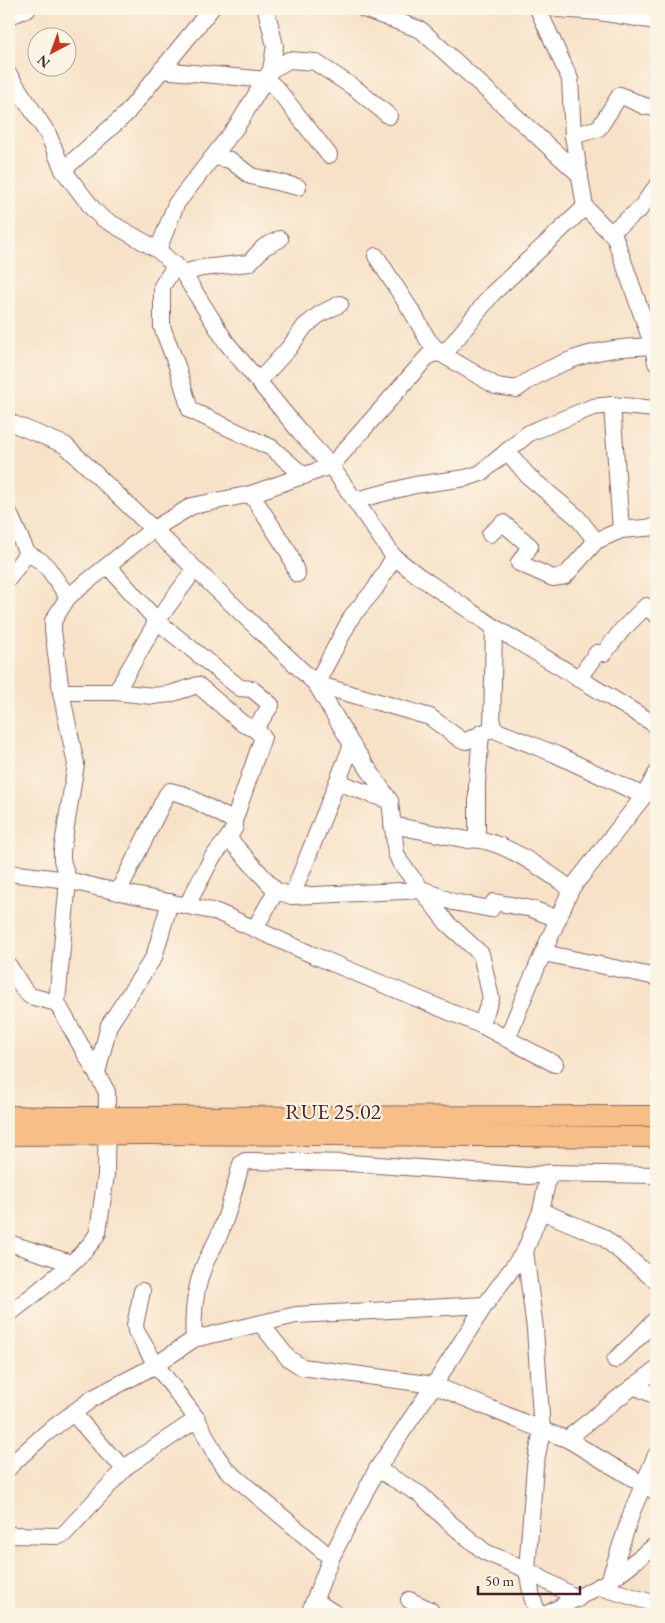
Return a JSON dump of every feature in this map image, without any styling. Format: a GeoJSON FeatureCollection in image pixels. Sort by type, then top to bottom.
{"type":"FeatureCollection","features":[{"type":"Feature","properties":{"kind":"main road"},"geometry":{"type":"LineString","coordinates":[[9,1116],[55,1117],[108,1126],[656,1116]]}},
{"type":"Feature","properties":{"kind":"main road","name":"RUE 25.02"},"geometry":{"type":"LineString","coordinates":[[9,1135],[108,1126],[154,1134],[656,1137]]}},
{"type":"Feature","properties":{"kind":"street"},"geometry":{"type":"LineString","coordinates":[[63,170],[126,114],[211,9]]}},
{"type":"Feature","properties":{"kind":"street"},"geometry":{"type":"LineString","coordinates":[[158,250],[176,204],[237,126],[269,75],[275,46],[266,9]]}},
{"type":"Feature","properties":{"kind":"street"},"geometry":{"type":"LineString","coordinates":[[364,9],[421,30],[580,175]]}},
{"type":"Feature","properties":{"kind":"street"},"geometry":{"type":"LineString","coordinates":[[538,9],[570,79],[573,136],[585,207],[615,238],[653,346],[656,363]]}},
{"type":"Feature","properties":{"kind":"street"},"geometry":{"type":"LineString","coordinates":[[558,9],[599,12],[656,21]]}},
{"type":"Feature","properties":{"kind":"street"},"geometry":{"type":"LineString","coordinates":[[161,70],[269,75],[289,60],[315,62],[356,89],[389,116]]}},
{"type":"Feature","properties":{"kind":"street"},"geometry":{"type":"LineString","coordinates":[[9,75],[48,134],[63,170],[93,210],[102,218],[158,250],[180,269],[226,342],[300,432],[331,466],[394,557],[494,627],[656,725]]}},
{"type":"Feature","properties":{"kind":"street"},"geometry":{"type":"LineString","coordinates":[[269,75],[277,89],[329,154]]}},
{"type":"Feature","properties":{"kind":"street"},"geometry":{"type":"LineString","coordinates":[[573,136],[599,128],[620,95],[644,106],[656,108]]}},
{"type":"Feature","properties":{"kind":"street"},"geometry":{"type":"LineString","coordinates":[[214,157],[230,160],[251,176],[298,187]]}},
{"type":"Feature","properties":{"kind":"street"},"geometry":{"type":"LineString","coordinates":[[611,232],[640,210],[656,187]]}},
{"type":"Feature","properties":{"kind":"street"},"geometry":{"type":"LineString","coordinates":[[9,1314],[71,1263],[95,1240],[98,1232],[106,1175],[107,1092],[56,1003],[68,880],[62,860],[62,851],[76,764],[61,692],[53,621],[68,597],[152,530],[192,506],[251,494],[331,466],[429,355],[447,350],[492,294],[585,207]]}},
{"type":"Feature","properties":{"kind":"street"},"geometry":{"type":"LineString","coordinates":[[280,239],[264,247],[249,263],[180,269],[162,286],[162,327],[177,366],[190,410],[272,448],[304,476]]}},
{"type":"Feature","properties":{"kind":"street"},"geometry":{"type":"LineString","coordinates":[[376,256],[428,340],[440,353],[496,386],[517,390],[534,376],[584,356],[613,349],[653,346]]}},
{"type":"Feature","properties":{"kind":"street"},"geometry":{"type":"LineString","coordinates":[[258,381],[289,348],[305,326],[320,314],[340,304]]}},
{"type":"Feature","properties":{"kind":"street"},"geometry":{"type":"LineString","coordinates":[[356,500],[415,485],[466,478],[482,473],[529,433],[584,410],[612,405],[656,409]]}},
{"type":"Feature","properties":{"kind":"street"},"geometry":{"type":"LineString","coordinates":[[612,405],[621,530]]}},
{"type":"Feature","properties":{"kind":"street"},"geometry":{"type":"LineString","coordinates":[[9,422],[65,446],[316,684],[352,745],[390,801],[396,853],[400,862],[424,890],[447,923],[481,954],[491,998],[481,1025]]}},
{"type":"Feature","properties":{"kind":"street"},"geometry":{"type":"LineString","coordinates":[[507,451],[528,476],[577,516],[596,541]]}},
{"type":"Feature","properties":{"kind":"street"},"geometry":{"type":"LineString","coordinates":[[251,494],[289,553],[297,574]]}},
{"type":"Feature","properties":{"kind":"street"},"geometry":{"type":"LineString","coordinates":[[9,513],[27,553],[41,561],[48,568],[68,597]]}},
{"type":"Feature","properties":{"kind":"street"},"geometry":{"type":"LineString","coordinates":[[490,534],[503,523],[530,546],[518,563],[553,578],[559,578],[565,576],[596,541],[621,530],[656,527]]}},
{"type":"Feature","properties":{"kind":"street"},"geometry":{"type":"LineString","coordinates":[[9,578],[27,553]]}},
{"type":"Feature","properties":{"kind":"street"},"geometry":{"type":"LineString","coordinates":[[316,684],[352,616],[376,589],[394,557]]}},
{"type":"Feature","properties":{"kind":"street"},"geometry":{"type":"LineString","coordinates":[[108,566],[157,621],[240,688],[252,689],[271,705],[255,729]]}},
{"type":"Feature","properties":{"kind":"street"},"geometry":{"type":"LineString","coordinates":[[116,692],[157,621],[195,569]]}},
{"type":"Feature","properties":{"kind":"street"},"geometry":{"type":"LineString","coordinates":[[578,679],[597,653],[604,653],[622,630],[646,606],[656,615]]}},
{"type":"Feature","properties":{"kind":"street"},"geometry":{"type":"LineString","coordinates":[[477,838],[477,783],[487,731],[494,627]]}},
{"type":"Feature","properties":{"kind":"street"},"geometry":{"type":"LineString","coordinates":[[316,684],[430,717],[461,740],[466,741],[487,731],[555,754],[644,796]]}},
{"type":"Feature","properties":{"kind":"street"},"geometry":{"type":"LineString","coordinates":[[61,692],[116,692],[153,696],[170,694],[198,685],[243,724],[255,729],[263,737],[234,821],[235,827],[212,858],[187,905]]}},
{"type":"Feature","properties":{"kind":"street"},"geometry":{"type":"LineString","coordinates":[[292,896],[352,745]]}},
{"type":"Feature","properties":{"kind":"street"},"geometry":{"type":"LineString","coordinates":[[507,1039],[571,889],[644,796],[656,774]]}},
{"type":"Feature","properties":{"kind":"street"},"geometry":{"type":"LineString","coordinates":[[337,782],[390,801]]}},
{"type":"Feature","properties":{"kind":"street"},"geometry":{"type":"LineString","coordinates":[[118,892],[170,791],[185,795],[234,821]]}},
{"type":"Feature","properties":{"kind":"street"},"geometry":{"type":"LineString","coordinates":[[392,825],[468,840],[477,838],[521,855],[571,889]]}},
{"type":"Feature","properties":{"kind":"street"},"geometry":{"type":"LineString","coordinates":[[228,838],[276,891],[292,896],[424,890],[453,902],[491,909],[494,902],[532,909],[558,919]]}},
{"type":"Feature","properties":{"kind":"street"},"geometry":{"type":"LineString","coordinates":[[9,873],[68,880],[217,912],[322,959],[481,1025],[555,1064]]}},
{"type":"Feature","properties":{"kind":"street"},"geometry":{"type":"LineString","coordinates":[[255,928],[276,891]]}},
{"type":"Feature","properties":{"kind":"street"},"geometry":{"type":"LineString","coordinates":[[97,1073],[109,1025],[154,957],[170,902]]}},
{"type":"Feature","properties":{"kind":"street"},"geometry":{"type":"LineString","coordinates":[[544,953],[656,977]]}},
{"type":"Feature","properties":{"kind":"street"},"geometry":{"type":"LineString","coordinates":[[9,966],[30,996],[56,1003]]}},
{"type":"Feature","properties":{"kind":"street"},"geometry":{"type":"LineString","coordinates":[[194,1339],[193,1315],[198,1284],[228,1213],[241,1164],[245,1161],[350,1163],[529,1176],[549,1173],[656,1175]]}},
{"type":"Feature","properties":{"kind":"street"},"geometry":{"type":"LineString","coordinates":[[336,1614],[312,1608],[331,1558],[377,1469],[485,1305],[525,1251],[541,1210],[549,1173]]}},
{"type":"Feature","properties":{"kind":"street"},"geometry":{"type":"LineString","coordinates":[[541,1210],[603,1236],[656,1281]]}},
{"type":"Feature","properties":{"kind":"street"},"geometry":{"type":"LineString","coordinates":[[9,1243],[71,1263]]}},
{"type":"Feature","properties":{"kind":"street"},"geometry":{"type":"LineString","coordinates":[[525,1251],[535,1329],[542,1430],[535,1466],[527,1570],[532,1597],[538,1614]]}},
{"type":"Feature","properties":{"kind":"street"},"geometry":{"type":"LineString","coordinates":[[142,1291],[135,1325],[136,1331],[156,1365],[197,1419],[214,1452],[226,1469],[331,1558]]}},
{"type":"Feature","properties":{"kind":"street"},"geometry":{"type":"LineString","coordinates":[[9,1468],[45,1434],[93,1398],[156,1365],[194,1339],[296,1315],[485,1305]]}},
{"type":"Feature","properties":{"kind":"street"},"geometry":{"type":"LineString","coordinates":[[614,1360],[656,1319]]}},
{"type":"Feature","properties":{"kind":"street"},"geometry":{"type":"LineString","coordinates":[[261,1324],[288,1358],[302,1367],[434,1385],[567,1439],[650,1488]]}},
{"type":"Feature","properties":{"kind":"street"},"geometry":{"type":"LineString","coordinates":[[567,1439],[656,1370]]}},
{"type":"Feature","properties":{"kind":"street"},"geometry":{"type":"LineString","coordinates":[[634,1386],[656,1396]]}},
{"type":"Feature","properties":{"kind":"street"},"geometry":{"type":"LineString","coordinates":[[73,1413],[109,1454],[125,1468]]}},
{"type":"Feature","properties":{"kind":"street"},"geometry":{"type":"LineString","coordinates":[[9,1535],[58,1536],[64,1534],[125,1468],[197,1419]]}},
{"type":"Feature","properties":{"kind":"street"},"geometry":{"type":"LineString","coordinates":[[604,1584],[633,1508],[650,1488],[656,1455]]}},
{"type":"Feature","properties":{"kind":"street"},"geometry":{"type":"LineString","coordinates":[[377,1469],[416,1491],[451,1524],[485,1552],[527,1570],[578,1599]]}},
{"type":"Feature","properties":{"kind":"street"},"geometry":{"type":"LineString","coordinates":[[547,1614],[604,1584],[656,1545]]}},
{"type":"Feature","properties":{"kind":"street"},"geometry":{"type":"LineString","coordinates":[[604,1584],[656,1604]]}},
{"type":"Feature","properties":{"kind":"street"},"geometry":{"type":"LineString","coordinates":[[409,1600],[430,1610],[433,1614]]}}]}
